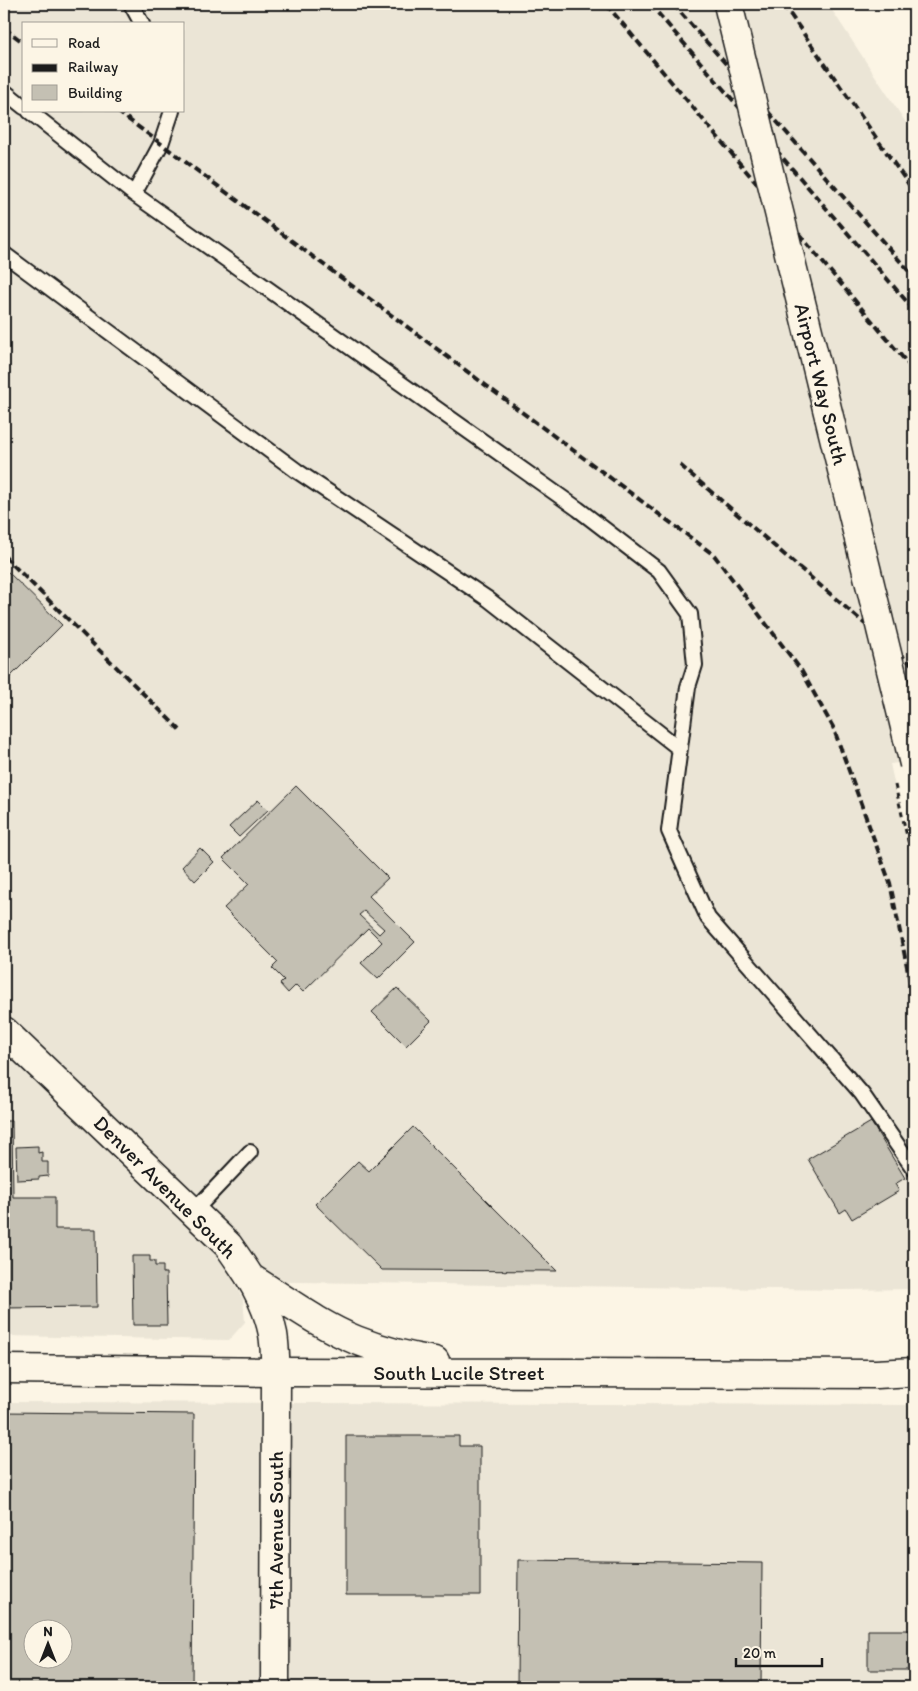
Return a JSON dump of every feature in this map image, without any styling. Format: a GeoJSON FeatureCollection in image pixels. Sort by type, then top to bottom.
{"type":"FeatureCollection","features":[{"type":"Feature","properties":{"kind":"street","name":"Airport Way South"},"geometry":{"type":"LineString","coordinates":[[728,4],[914,764]]}},
{"type":"Feature","properties":{"kind":"street","name":"Denver Avenue South"},"geometry":{"type":"LineString","coordinates":[[8,1043],[228,1245],[252,1279],[266,1308],[273,1335],[276,1372]]}},
{"type":"Feature","properties":{"kind":"street"},"geometry":{"type":"LineString","coordinates":[[252,1279],[323,1323],[354,1339],[394,1352],[498,1373]]}},
{"type":"Feature","properties":{"kind":"street","name":"South Lucile Street"},"geometry":{"type":"LineString","coordinates":[[4,1369],[498,1373],[876,1374],[914,1372]]}},
{"type":"Feature","properties":{"kind":"street","name":"7th Avenue South"},"geometry":{"type":"LineString","coordinates":[[274,1687],[276,1372]]}},
{"type":"Feature","properties":{"kind":"lane"},"geometry":{"type":"LineString","coordinates":[[131,4],[141,22]]}},
{"type":"Feature","properties":{"kind":"lane"},"geometry":{"type":"LineString","coordinates":[[4,91],[22,105]]}},
{"type":"Feature","properties":{"kind":"lane"},"geometry":{"type":"LineString","coordinates":[[31,112],[134,194],[578,509],[659,571],[690,614],[695,664],[688,687],[669,831],[708,918],[862,1094],[914,1169]]}},
{"type":"Feature","properties":{"kind":"lane"},"geometry":{"type":"LineString","coordinates":[[134,194],[161,144],[172,112]]}},
{"type":"Feature","properties":{"kind":"lane"},"geometry":{"type":"LineString","coordinates":[[4,254],[297,471],[488,599],[680,749]]}},
{"type":"Feature","properties":{"kind":"lane"},"geometry":{"type":"LineString","coordinates":[[194,1212],[250,1152]]}},
{"type":"Feature","properties":{"kind":"shaded area"},"geometry":{"type":"Polygon","coordinates":[[[4,4],[828,4],[914,135],[914,761],[890,764],[914,871],[914,1289],[842,1290],[233,1281],[243,1299],[245,1322],[229,1340],[4,1336],[4,4]]]}},
{"type":"Feature","properties":{"kind":"shaded area"},"geometry":{"type":"Polygon","coordinates":[[[4,1402],[914,1405],[914,1687],[4,1687],[4,1402]]]}},
{"type":"Feature","properties":{"kind":"building"},"geometry":{"type":"Polygon","coordinates":[[[4,568],[62,625],[4,683],[4,568]]]}},
{"type":"Feature","properties":{"kind":"building"},"geometry":{"type":"Polygon","coordinates":[[[296,786],[388,878],[369,896],[415,942],[378,979],[361,963],[382,942],[368,928],[303,992],[296,985],[288,993],[280,984],[284,980],[272,968],[278,962],[224,908],[249,884],[223,858],[296,786]],[[364,911],[359,915],[379,934],[384,929],[364,911]]]}},
{"type":"Feature","properties":{"kind":"building"},"geometry":{"type":"Polygon","coordinates":[[[258,800],[268,810],[239,837],[229,827],[258,800]]]}},
{"type":"Feature","properties":{"kind":"building"},"geometry":{"type":"Polygon","coordinates":[[[200,848],[214,862],[195,881],[182,867],[200,848]]]}},
{"type":"Feature","properties":{"kind":"building"},"geometry":{"type":"Polygon","coordinates":[[[397,988],[431,1021],[406,1046],[372,1012],[397,988]]]}},
{"type":"Feature","properties":{"kind":"building"},"geometry":{"type":"Polygon","coordinates":[[[4,1121],[12,1121],[13,1197],[55,1197],[55,1229],[96,1229],[97,1307],[4,1308],[4,1121]]]}},
{"type":"Feature","properties":{"kind":"building"},"geometry":{"type":"Polygon","coordinates":[[[871,1122],[905,1178],[895,1184],[899,1191],[852,1219],[846,1209],[840,1213],[808,1159],[871,1122]]]}},
{"type":"Feature","properties":{"kind":"building"},"geometry":{"type":"Polygon","coordinates":[[[413,1127],[557,1271],[382,1270],[315,1204],[358,1161],[369,1171],[413,1127]]]}},
{"type":"Feature","properties":{"kind":"building"},"geometry":{"type":"Polygon","coordinates":[[[38,1146],[38,1153],[42,1152],[42,1162],[48,1162],[48,1176],[39,1177],[39,1179],[17,1180],[16,1147],[38,1146]]]}},
{"type":"Feature","properties":{"kind":"building"},"geometry":{"type":"Polygon","coordinates":[[[132,1256],[150,1256],[150,1261],[155,1261],[155,1266],[163,1266],[163,1273],[166,1273],[167,1325],[133,1325],[132,1256]]]}},
{"type":"Feature","properties":{"kind":"building"},"geometry":{"type":"Polygon","coordinates":[[[4,1412],[194,1414],[192,1687],[4,1686],[4,1412]]]}},
{"type":"Feature","properties":{"kind":"building"},"geometry":{"type":"Polygon","coordinates":[[[346,1436],[459,1436],[459,1446],[480,1446],[480,1595],[346,1595],[346,1436]]]}},
{"type":"Feature","properties":{"kind":"building"},"geometry":{"type":"Polygon","coordinates":[[[518,1560],[762,1563],[761,1687],[517,1687],[518,1560]]]}},
{"type":"Feature","properties":{"kind":"building"},"geometry":{"type":"Polygon","coordinates":[[[868,1630],[914,1630],[914,1670],[868,1670],[868,1630]]]}},
{"type":"Feature","properties":{"kind":"railway"},"geometry":{"type":"LineString","coordinates":[[606,4],[914,371]]}},
{"type":"Feature","properties":{"kind":"railway"},"geometry":{"type":"LineString","coordinates":[[650,4],[914,310]]}},
{"type":"Feature","properties":{"kind":"railway"},"geometry":{"type":"LineString","coordinates":[[673,4],[914,277]]}},
{"type":"Feature","properties":{"kind":"railway"},"geometry":{"type":"LineString","coordinates":[[783,4],[914,192]]}},
{"type":"Feature","properties":{"kind":"railway"},"geometry":{"type":"LineString","coordinates":[[4,28],[22,42]]}},
{"type":"Feature","properties":{"kind":"railway"},"geometry":{"type":"LineString","coordinates":[[118,112],[714,555],[801,670],[833,727],[890,883],[914,1001]]}},
{"type":"Feature","properties":{"kind":"railway"},"geometry":{"type":"LineString","coordinates":[[680,465],[914,666]]}},
{"type":"Feature","properties":{"kind":"railway"},"geometry":{"type":"LineString","coordinates":[[4,556],[180,730]]}}]}
